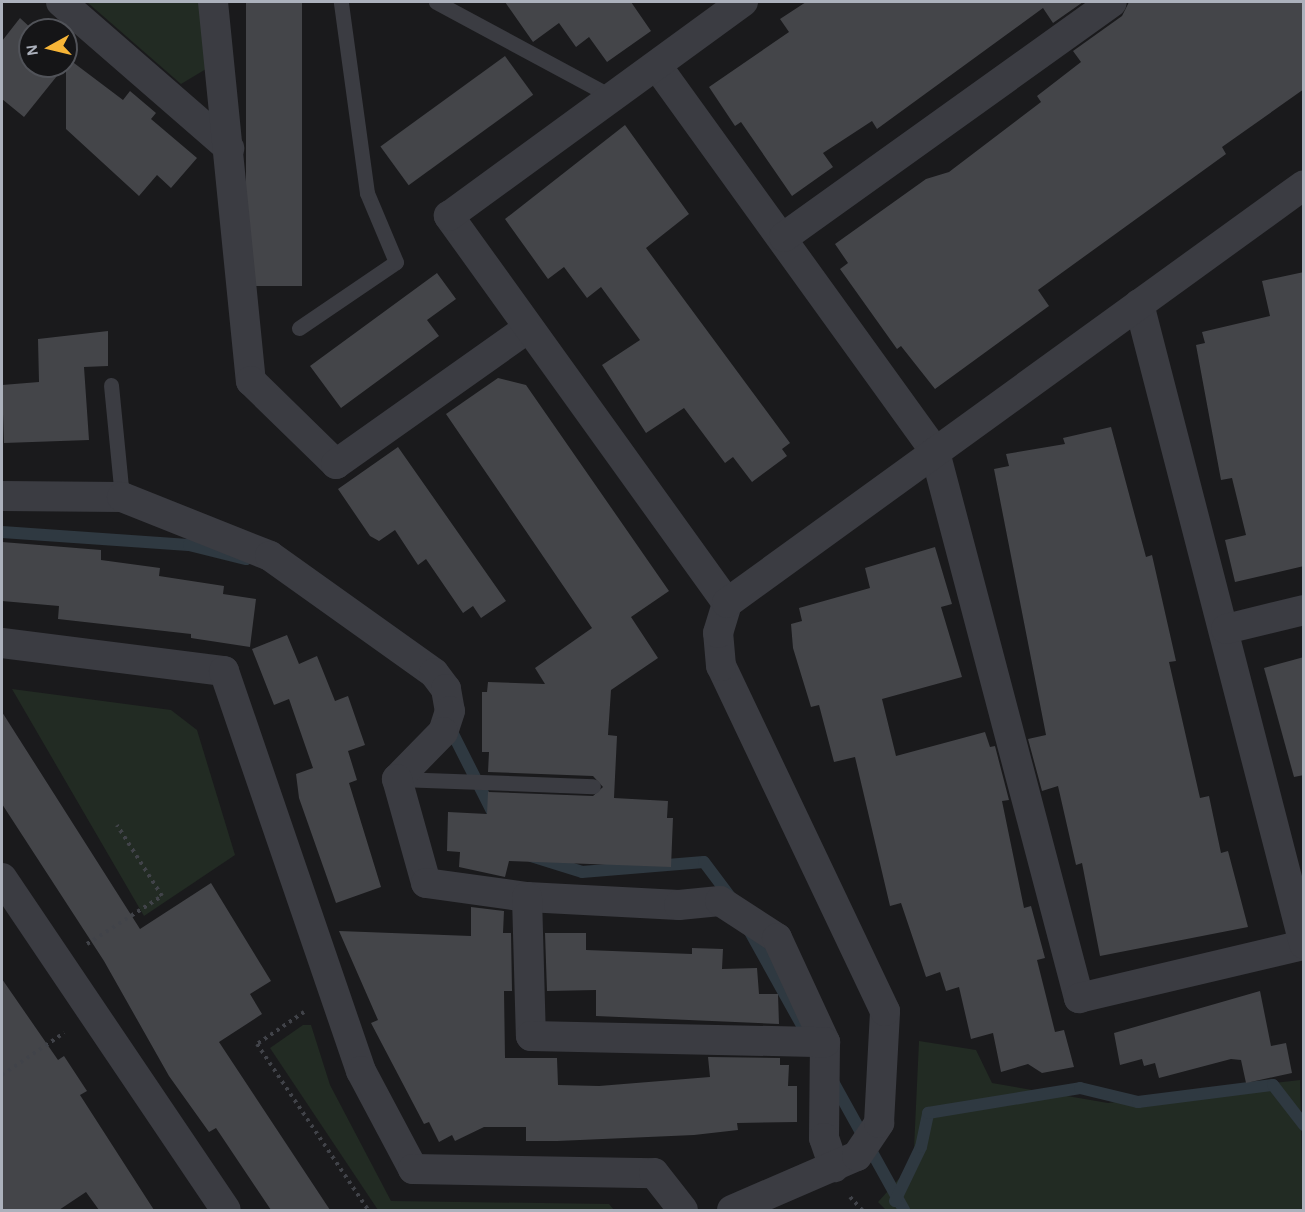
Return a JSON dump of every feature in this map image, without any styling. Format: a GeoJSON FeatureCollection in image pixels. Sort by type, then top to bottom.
{"type":"FeatureCollection","features":[{"type":"Feature","properties":{"kind":"street"},"geometry":{"type":"LineString","coordinates":[[61,2],[229,147]]}},
{"type":"Feature","properties":{"kind":"street"},"geometry":{"type":"LineString","coordinates":[[213,2],[251,381],[336,464],[527,329]]}},
{"type":"Feature","properties":{"kind":"street"},"geometry":{"type":"LineString","coordinates":[[728,603],[527,329],[449,216],[743,2]]}},
{"type":"Feature","properties":{"kind":"street"},"geometry":{"type":"LineString","coordinates":[[784,237],[1112,2]]}},
{"type":"Feature","properties":{"kind":"street"},"geometry":{"type":"LineString","coordinates":[[657,66],[784,237],[935,452],[1079,998],[1304,945],[1226,629],[1139,304]]}},
{"type":"Feature","properties":{"kind":"street"},"geometry":{"type":"LineString","coordinates":[[732,1210],[846,1161],[879,1123],[885,1011],[722,666],[718,633],[728,603],[1304,185]]}},
{"type":"Feature","properties":{"kind":"street"},"geometry":{"type":"LineString","coordinates":[[2,496],[122,497],[270,556],[434,673],[446,690],[450,711],[443,732],[397,779],[426,884],[527,897],[679,905],[720,901],[777,938],[825,1042],[824,1138],[846,1161]]}},
{"type":"Feature","properties":{"kind":"street"},"geometry":{"type":"LineString","coordinates":[[1226,629],[1304,610]]}},
{"type":"Feature","properties":{"kind":"street"},"geometry":{"type":"LineString","coordinates":[[2,643],[224,671],[361,1071],[413,1169],[654,1173],[684,1210]]}},
{"type":"Feature","properties":{"kind":"street"},"geometry":{"type":"LineString","coordinates":[[2,878],[92,1015],[226,1210]]}},
{"type":"Feature","properties":{"kind":"street"},"geometry":{"type":"LineString","coordinates":[[527,897],[531,1036],[825,1042]]}},
{"type":"Feature","properties":{"kind":"lane"},"geometry":{"type":"LineString","coordinates":[[299,328],[396,262],[367,193],[341,2]]}},
{"type":"Feature","properties":{"kind":"lane"},"geometry":{"type":"LineString","coordinates":[[436,2],[614,98]]}},
{"type":"Feature","properties":{"kind":"lane"},"geometry":{"type":"LineString","coordinates":[[111,385],[122,497]]}},
{"type":"Feature","properties":{"kind":"lane"},"geometry":{"type":"LineString","coordinates":[[397,779],[593,786]]}},
{"type":"Feature","properties":{"kind":"path"},"geometry":{"type":"LineString","coordinates":[[58,963],[162,896],[117,825]]}},
{"type":"Feature","properties":{"kind":"path"},"geometry":{"type":"LineString","coordinates":[[334,992],[257,1044],[368,1210]]}},
{"type":"Feature","properties":{"kind":"path"},"geometry":{"type":"LineString","coordinates":[[2,1075],[92,1015]]}},
{"type":"Feature","properties":{"kind":"shaded area"},"geometry":{"type":"Polygon","coordinates":[[[87,2],[199,2],[206,69],[181,84],[87,2]]]}},
{"type":"Feature","properties":{"kind":"shaded area"},"geometry":{"type":"Polygon","coordinates":[[[12,689],[171,710],[197,730],[235,855],[144,916],[12,689]]]}},
{"type":"Feature","properties":{"kind":"shaded area"},"geometry":{"type":"Polygon","coordinates":[[[303,1025],[311,1025],[330,1085],[391,1201],[609,1204],[614,1210],[378,1210],[270,1048],[303,1025]]]}},
{"type":"Feature","properties":{"kind":"shaded area"},"geometry":{"type":"Polygon","coordinates":[[[919,1041],[976,1050],[992,1083],[1108,1103],[1300,1080],[1303,1210],[886,1210],[878,1202],[906,1171],[914,1149],[919,1041]]]}},
{"type":"Feature","properties":{"kind":"building"},"geometry":{"type":"Polygon","coordinates":[[[246,2],[302,2],[302,286],[246,286],[246,2]]]}},
{"type":"Feature","properties":{"kind":"building"},"geometry":{"type":"Polygon","coordinates":[[[505,2],[631,2],[651,31],[607,62],[589,37],[576,47],[559,23],[533,42],[505,2]]]}},
{"type":"Feature","properties":{"kind":"building"},"geometry":{"type":"Polygon","coordinates":[[[806,2],[1083,2],[1053,23],[1043,8],[877,129],[872,121],[823,153],[833,167],[792,196],[741,122],[735,126],[709,87],[789,32],[780,19],[806,2]]]}},
{"type":"Feature","properties":{"kind":"building"},"geometry":{"type":"Polygon","coordinates":[[[1129,2],[1304,2],[1304,89],[1222,147],[1226,154],[1038,290],[1049,306],[935,389],[901,346],[897,349],[840,269],[848,263],[835,244],[926,179],[949,172],[1041,102],[1037,96],[1081,62],[1073,51],[1122,16],[1129,2]]]}},
{"type":"Feature","properties":{"kind":"building"},"geometry":{"type":"Polygon","coordinates":[[[18,21],[18,78],[55,78],[24,117],[2,99],[2,41],[18,21]]]}},
{"type":"Feature","properties":{"kind":"building"},"geometry":{"type":"Polygon","coordinates":[[[505,56],[533,95],[409,185],[380,147],[505,56]]]}},
{"type":"Feature","properties":{"kind":"building"},"geometry":{"type":"Polygon","coordinates":[[[78,66],[123,100],[130,91],[156,113],[151,119],[197,158],[171,188],[157,175],[139,196],[66,129],[66,78],[78,78],[78,66]]]}},
{"type":"Feature","properties":{"kind":"building"},"geometry":{"type":"Polygon","coordinates":[[[625,125],[689,214],[646,248],[790,443],[782,449],[787,456],[752,482],[733,457],[725,463],[684,408],[646,433],[602,365],[640,340],[601,287],[587,298],[564,267],[548,279],[505,219],[625,125]]]}},
{"type":"Feature","properties":{"kind":"building"},"geometry":{"type":"Polygon","coordinates":[[[1304,272],[1304,566],[1235,582],[1225,540],[1246,535],[1232,478],[1221,480],[1196,345],[1205,343],[1202,332],[1270,316],[1262,281],[1304,272]]]}},
{"type":"Feature","properties":{"kind":"building"},"geometry":{"type":"Polygon","coordinates":[[[437,273],[456,299],[427,320],[439,336],[341,408],[310,366],[437,273]]]}},
{"type":"Feature","properties":{"kind":"building"},"geometry":{"type":"Polygon","coordinates":[[[108,331],[108,366],[84,367],[89,440],[4,443],[2,385],[39,382],[38,339],[108,331]]]}},
{"type":"Feature","properties":{"kind":"building"},"geometry":{"type":"Polygon","coordinates":[[[498,378],[526,385],[669,591],[631,617],[658,658],[611,690],[608,735],[617,736],[614,798],[668,801],[667,818],[673,818],[671,867],[509,861],[505,877],[459,867],[460,852],[447,851],[448,812],[487,814],[488,792],[593,796],[603,787],[593,776],[488,772],[489,752],[482,752],[482,692],[487,692],[488,682],[545,684],[535,668],[592,628],[446,414],[498,378]]]}},
{"type":"Feature","properties":{"kind":"building"},"geometry":{"type":"Polygon","coordinates":[[[1111,427],[1146,557],[1152,555],[1176,661],[1169,662],[1200,798],[1209,796],[1221,853],[1228,851],[1248,927],[1100,956],[1082,863],[1076,865],[1058,786],[1042,791],[1028,739],[1046,735],[994,469],[1009,466],[1006,454],[1065,444],[1063,438],[1111,427]]]}},
{"type":"Feature","properties":{"kind":"building"},"geometry":{"type":"Polygon","coordinates":[[[398,447],[506,601],[481,618],[473,606],[463,613],[426,559],[418,565],[395,530],[379,541],[370,536],[338,489],[398,447]]]}},
{"type":"Feature","properties":{"kind":"building"},"geometry":{"type":"Polygon","coordinates":[[[2,542],[101,550],[101,560],[160,568],[159,576],[224,586],[223,594],[256,599],[250,647],[191,638],[191,634],[58,619],[59,606],[2,601],[2,542]]]}},
{"type":"Feature","properties":{"kind":"building"},"geometry":{"type":"Polygon","coordinates":[[[935,547],[952,604],[941,607],[962,677],[882,699],[896,756],[985,732],[990,747],[995,746],[1009,800],[1002,801],[1024,908],[1031,906],[1045,958],[1037,960],[1055,1032],[1064,1030],[1074,1067],[1042,1073],[1028,1064],[1001,1072],[993,1033],[971,1039],[959,987],[946,991],[940,972],[926,977],[901,903],[890,906],[855,757],[834,762],[819,705],[811,707],[793,648],[791,624],[802,621],[799,608],[870,588],[865,568],[935,547]]]}},
{"type":"Feature","properties":{"kind":"building"},"geometry":{"type":"Polygon","coordinates":[[[287,635],[299,664],[317,656],[335,701],[348,696],[365,745],[348,751],[357,780],[349,783],[381,887],[336,903],[299,798],[296,774],[313,768],[289,699],[274,705],[252,649],[287,635]]]}},
{"type":"Feature","properties":{"kind":"building"},"geometry":{"type":"Polygon","coordinates":[[[1304,657],[1304,775],[1294,777],[1264,668],[1304,657]]]}},
{"type":"Feature","properties":{"kind":"building"},"geometry":{"type":"Polygon","coordinates":[[[2,712],[140,929],[211,883],[271,981],[250,994],[262,1014],[219,1042],[330,1210],[271,1210],[216,1128],[209,1132],[169,1076],[104,961],[2,804],[2,712]]]}},
{"type":"Feature","properties":{"kind":"building"},"geometry":{"type":"Polygon","coordinates":[[[471,907],[504,911],[503,933],[511,933],[512,991],[504,991],[505,1058],[557,1058],[558,1085],[599,1086],[710,1077],[708,1057],[780,1058],[780,1065],[789,1065],[788,1086],[797,1086],[797,1122],[737,1123],[738,1130],[694,1135],[557,1141],[526,1141],[526,1127],[484,1127],[455,1141],[452,1135],[439,1142],[429,1122],[424,1124],[371,1023],[378,1020],[339,931],[471,936],[471,907]]]}},
{"type":"Feature","properties":{"kind":"building"},"geometry":{"type":"Polygon","coordinates":[[[545,933],[586,933],[586,950],[692,954],[692,948],[723,949],[722,969],[757,968],[759,994],[778,994],[779,1024],[596,1016],[596,990],[547,991],[545,933]]]}},
{"type":"Feature","properties":{"kind":"building"},"geometry":{"type":"Polygon","coordinates":[[[2,979],[58,1060],[64,1056],[87,1091],[80,1095],[154,1210],[99,1210],[86,1192],[59,1210],[2,1210],[2,979]]]}},
{"type":"Feature","properties":{"kind":"building"},"geometry":{"type":"Polygon","coordinates":[[[1260,991],[1271,1046],[1286,1043],[1292,1073],[1246,1083],[1241,1060],[1231,1059],[1159,1078],[1155,1063],[1144,1066],[1142,1059],[1120,1065],[1114,1033],[1260,991]]]}},
{"type":"Feature","properties":{"kind":"waterway"},"geometry":{"type":"LineString","coordinates":[[2,532],[189,545],[246,559]]}},
{"type":"Feature","properties":{"kind":"waterway"},"geometry":{"type":"LineString","coordinates":[[449,726],[495,817]]}},
{"type":"Feature","properties":{"kind":"waterway"},"geometry":{"type":"LineString","coordinates":[[531,856],[582,872],[704,862],[734,902]]}},
{"type":"Feature","properties":{"kind":"waterway"},"geometry":{"type":"LineString","coordinates":[[748,928],[805,1031]]}},
{"type":"Feature","properties":{"kind":"waterway"},"geometry":{"type":"LineString","coordinates":[[832,1080],[904,1210]]}},
{"type":"Feature","properties":{"kind":"waterway"},"geometry":{"type":"LineString","coordinates":[[895,1201],[921,1147],[928,1113],[1080,1088],[1138,1102],[1273,1085],[1304,1125]]}}]}
